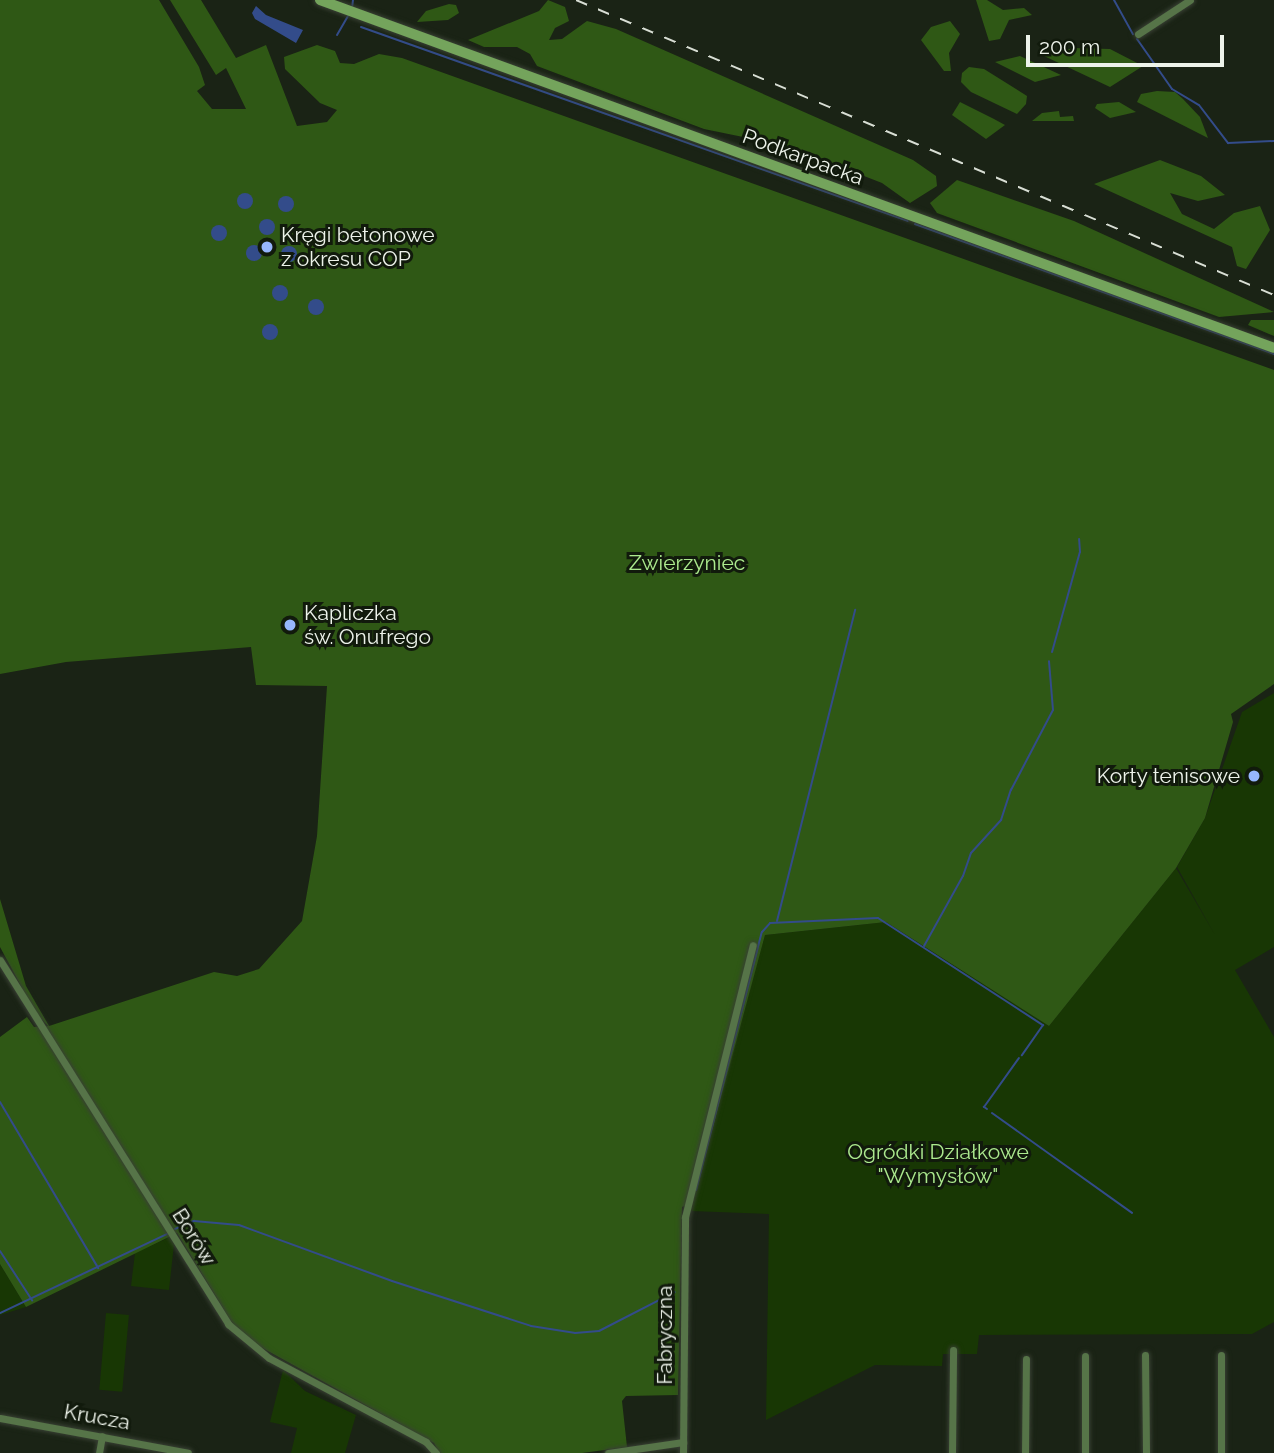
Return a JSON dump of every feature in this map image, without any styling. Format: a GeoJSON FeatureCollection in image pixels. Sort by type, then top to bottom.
{"type":"FeatureCollection","features":[{"type":"Feature","properties":{"kind":"main road","name":"Podkarpacka"},"geometry":{"type":"LineString","coordinates":[[320,0],[363,18],[1274,348]]}},
{"type":"Feature","properties":{"kind":"street"},"geometry":{"type":"LineString","coordinates":[[1138,34],[1190,0]]}},
{"type":"Feature","properties":{"kind":"street","name":"Fabryczna"},"geometry":{"type":"LineString","coordinates":[[683,1453],[685,1217],[753,945]]}},
{"type":"Feature","properties":{"kind":"street","name":"Borów"},"geometry":{"type":"LineString","coordinates":[[0,960],[235,1332],[269,1358],[366,1407],[426,1442],[436,1453]]}},
{"type":"Feature","properties":{"kind":"street"},"geometry":{"type":"LineString","coordinates":[[952,1453],[953,1350]]}},
{"type":"Feature","properties":{"kind":"street"},"geometry":{"type":"LineString","coordinates":[[1145,1355],[1146,1453]]}},
{"type":"Feature","properties":{"kind":"street"},"geometry":{"type":"LineString","coordinates":[[1221,1355],[1221,1453]]}},
{"type":"Feature","properties":{"kind":"street"},"geometry":{"type":"LineString","coordinates":[[1085,1356],[1085,1453]]}},
{"type":"Feature","properties":{"kind":"street"},"geometry":{"type":"LineString","coordinates":[[1025,1453],[1026,1359]]}},
{"type":"Feature","properties":{"kind":"street","name":"Krucza"},"geometry":{"type":"LineString","coordinates":[[0,1418],[188,1453]]}},
{"type":"Feature","properties":{"kind":"street"},"geometry":{"type":"LineString","coordinates":[[99,1453],[102,1436]]}},
{"type":"Feature","properties":{"kind":"street"},"geometry":{"type":"LineString","coordinates":[[608,1453],[683,1442]]}},
{"type":"Feature","properties":{"kind":"green space","name":"Zwierzyniec"},"geometry":{"type":"Polygon","coordinates":[[[0,0],[159,0],[199,67],[205,85],[197,91],[212,109],[246,109],[226,68],[216,75],[170,0],[201,0],[236,58],[266,45],[297,126],[327,122],[337,110],[320,103],[285,69],[284,57],[317,45],[335,51],[340,63],[354,64],[379,54],[402,58],[1274,370],[1274,684],[1231,714],[1233,722],[1205,818],[1176,868],[1049,1026],[886,922],[765,935],[713,1127],[687,1205],[682,1207],[678,1395],[626,1396],[622,1401],[627,1447],[582,1453],[439,1453],[434,1443],[257,1345],[234,1326],[177,1233],[26,1307],[0,1264],[0,1037],[27,1017],[34,1027],[48,1026],[35,1012],[0,947],[0,899],[26,986],[49,1026],[214,972],[237,976],[259,969],[302,921],[317,836],[327,686],[256,685],[251,647],[66,662],[0,674],[0,0]]]}},
{"type":"Feature","properties":{"kind":"green space"},"geometry":{"type":"Polygon","coordinates":[[[548,0],[565,7],[569,21],[555,28],[549,40],[562,39],[587,21],[616,29],[913,160],[936,176],[937,186],[910,203],[882,183],[787,146],[704,129],[537,66],[530,54],[517,47],[484,47],[468,40],[539,11],[548,0]]]}},
{"type":"Feature","properties":{"kind":"green space"},"geometry":{"type":"Polygon","coordinates":[[[976,0],[987,0],[1003,10],[1024,8],[1032,15],[1009,20],[1000,39],[989,41],[976,0]]]}},
{"type":"Feature","properties":{"kind":"green space"},"geometry":{"type":"Polygon","coordinates":[[[449,4],[456,5],[459,13],[448,20],[417,22],[426,11],[449,4]]]}},
{"type":"Feature","properties":{"kind":"green space"},"geometry":{"type":"Polygon","coordinates":[[[950,21],[960,34],[949,53],[951,71],[944,71],[921,40],[931,27],[950,21]]]}},
{"type":"Feature","properties":{"kind":"green space"},"geometry":{"type":"Polygon","coordinates":[[[1073,48],[1110,49],[1143,66],[1110,87],[1044,56],[1073,48]]]}},
{"type":"Feature","properties":{"kind":"green space"},"geometry":{"type":"Polygon","coordinates":[[[1020,56],[1061,75],[1035,82],[995,62],[1020,56]]]}},
{"type":"Feature","properties":{"kind":"green space"},"geometry":{"type":"Polygon","coordinates":[[[969,67],[984,69],[1027,96],[1026,104],[1017,114],[971,92],[961,82],[962,73],[969,67]]]}},
{"type":"Feature","properties":{"kind":"green space"},"geometry":{"type":"Polygon","coordinates":[[[1175,92],[1183,99],[1200,117],[1208,138],[1137,102],[1141,94],[1175,92]]]}},
{"type":"Feature","properties":{"kind":"green space"},"geometry":{"type":"Polygon","coordinates":[[[960,102],[1005,125],[986,139],[952,115],[960,102]]]}},
{"type":"Feature","properties":{"kind":"green space"},"geometry":{"type":"Polygon","coordinates":[[[1119,102],[1136,112],[1110,118],[1095,108],[1097,104],[1119,102]]]}},
{"type":"Feature","properties":{"kind":"green space"},"geometry":{"type":"Polygon","coordinates":[[[1059,111],[1060,117],[1073,116],[1074,121],[1032,121],[1042,113],[1059,111]]]}},
{"type":"Feature","properties":{"kind":"green space"},"geometry":{"type":"Polygon","coordinates":[[[1160,160],[1201,176],[1225,195],[1198,201],[1170,193],[1182,214],[1214,229],[1234,213],[1260,206],[1270,230],[1246,269],[1237,266],[1232,247],[1094,184],[1160,160]]]}},
{"type":"Feature","properties":{"kind":"green space"},"geometry":{"type":"Polygon","coordinates":[[[957,180],[1074,221],[1274,312],[1219,317],[937,213],[930,203],[957,180]]]}},
{"type":"Feature","properties":{"kind":"green space"},"geometry":{"type":"Polygon","coordinates":[[[1251,320],[1274,320],[1274,336],[1248,325],[1251,320]]]}},
{"type":"Feature","properties":{"kind":"green space","name":"Ogródki Działkowe \"Wymysłów\""},"geometry":{"type":"Polygon","coordinates":[[[1274,693],[1274,947],[1235,970],[1274,1037],[1274,1322],[1252,1334],[979,1335],[977,1354],[943,1354],[942,1366],[875,1365],[766,1420],[769,1214],[691,1211],[687,1205],[765,935],[886,922],[1049,1026],[1176,868],[1215,935],[1177,867],[1205,818],[1242,712],[1274,693]]]}},
{"type":"Feature","properties":{"kind":"green space"},"geometry":{"type":"Polygon","coordinates":[[[170,1237],[174,1244],[169,1290],[131,1286],[135,1253],[170,1237]]]}},
{"type":"Feature","properties":{"kind":"green space"},"geometry":{"type":"Polygon","coordinates":[[[0,1264],[26,1307],[0,1315],[0,1264]]]}},
{"type":"Feature","properties":{"kind":"green space"},"geometry":{"type":"Polygon","coordinates":[[[106,1313],[129,1315],[122,1392],[99,1390],[106,1313]]]}},
{"type":"Feature","properties":{"kind":"green space"},"geometry":{"type":"Polygon","coordinates":[[[283,1370],[305,1391],[356,1415],[345,1453],[291,1453],[297,1428],[270,1422],[283,1370]]]}},
{"type":"Feature","properties":{"kind":"water"},"geometry":{"type":"Polygon","coordinates":[[[256,6],[266,15],[303,30],[296,43],[255,19],[252,13],[256,6]]]}},
{"type":"Feature","properties":{"kind":"water"},"geometry":{"type":"Polygon","coordinates":[[[242,193],[248,193],[253,201],[251,207],[242,209],[237,204],[237,198],[242,193]]]}},
{"type":"Feature","properties":{"kind":"water"},"geometry":{"type":"Polygon","coordinates":[[[283,196],[289,196],[294,204],[292,210],[283,212],[278,207],[278,201],[283,196]]]}},
{"type":"Feature","properties":{"kind":"water"},"geometry":{"type":"Polygon","coordinates":[[[264,219],[270,219],[275,227],[273,233],[264,235],[259,230],[259,224],[264,219]]]}},
{"type":"Feature","properties":{"kind":"water"},"geometry":{"type":"Polygon","coordinates":[[[216,225],[222,225],[227,233],[225,239],[216,241],[211,236],[211,230],[216,225]]]}},
{"type":"Feature","properties":{"kind":"water"},"geometry":{"type":"Polygon","coordinates":[[[251,245],[257,245],[262,253],[260,259],[251,261],[246,256],[246,250],[251,245]]]}},
{"type":"Feature","properties":{"kind":"water"},"geometry":{"type":"Polygon","coordinates":[[[286,246],[292,246],[297,254],[295,260],[286,262],[281,257],[281,251],[286,246]]]}},
{"type":"Feature","properties":{"kind":"water"},"geometry":{"type":"Polygon","coordinates":[[[277,285],[283,285],[288,293],[286,299],[277,301],[272,296],[272,290],[277,285]]]}},
{"type":"Feature","properties":{"kind":"water"},"geometry":{"type":"Polygon","coordinates":[[[313,299],[319,299],[324,307],[322,313],[313,315],[308,310],[308,304],[313,299]]]}},
{"type":"Feature","properties":{"kind":"water"},"geometry":{"type":"Polygon","coordinates":[[[267,324],[273,324],[278,332],[276,338],[267,340],[262,335],[262,329],[267,324]]]}},
{"type":"Feature","properties":{"kind":"waterway"},"geometry":{"type":"LineString","coordinates":[[352,8],[353,0]]}},
{"type":"Feature","properties":{"kind":"waterway"},"geometry":{"type":"LineString","coordinates":[[1114,0],[1133,34]]}},
{"type":"Feature","properties":{"kind":"waterway"},"geometry":{"type":"LineString","coordinates":[[337,35],[348,16]]}},
{"type":"Feature","properties":{"kind":"waterway"},"geometry":{"type":"LineString","coordinates":[[361,27],[908,221]]}},
{"type":"Feature","properties":{"kind":"waterway"},"geometry":{"type":"LineString","coordinates":[[1137,39],[1172,89],[1199,105],[1228,143],[1274,141]]}},
{"type":"Feature","properties":{"kind":"waterway"},"geometry":{"type":"LineString","coordinates":[[915,224],[1274,354]]}},
{"type":"Feature","properties":{"kind":"waterway"},"geometry":{"type":"LineString","coordinates":[[1052,652],[1080,552],[1079,539]]}},
{"type":"Feature","properties":{"kind":"waterway"},"geometry":{"type":"LineString","coordinates":[[777,921],[855,610]]}},
{"type":"Feature","properties":{"kind":"waterway"},"geometry":{"type":"LineString","coordinates":[[924,946],[963,876],[971,853],[1001,820],[1011,790],[1053,710],[1049,661]]}},
{"type":"Feature","properties":{"kind":"waterway"},"geometry":{"type":"LineString","coordinates":[[696,1190],[762,932],[770,923],[878,918],[1043,1025],[1022,1055]]}},
{"type":"Feature","properties":{"kind":"waterway"},"geometry":{"type":"LineString","coordinates":[[987,1109],[984,1107],[1019,1058]]}},
{"type":"Feature","properties":{"kind":"waterway"},"geometry":{"type":"LineString","coordinates":[[0,1102],[98,1268]]}},
{"type":"Feature","properties":{"kind":"waterway"},"geometry":{"type":"LineString","coordinates":[[992,1113],[1132,1213]]}},
{"type":"Feature","properties":{"kind":"waterway"},"geometry":{"type":"LineString","coordinates":[[175,1229],[194,1221],[239,1225],[392,1281],[531,1326],[575,1333],[599,1331],[675,1292]]}},
{"type":"Feature","properties":{"kind":"waterway"},"geometry":{"type":"LineString","coordinates":[[0,1313],[167,1234]]}},
{"type":"Feature","properties":{"kind":"waterway"},"geometry":{"type":"LineString","coordinates":[[0,1251],[32,1300]]}},
{"type":"Feature","properties":{"kind":"railway"},"geometry":{"type":"LineString","coordinates":[[576,0],[1274,295]]}},
{"type":"Feature","properties":{"kind":"place","name":"Kręgi betonowe z okresu COP"},"geometry":{"type":"Point","coordinates":[267,247]}},
{"type":"Feature","properties":{"kind":"place","name":"Kapliczka św. Onufrego"},"geometry":{"type":"Point","coordinates":[290,625]}},
{"type":"Feature","properties":{"kind":"place","name":"Korty tenisowe"},"geometry":{"type":"Point","coordinates":[1254,776]}}]}
